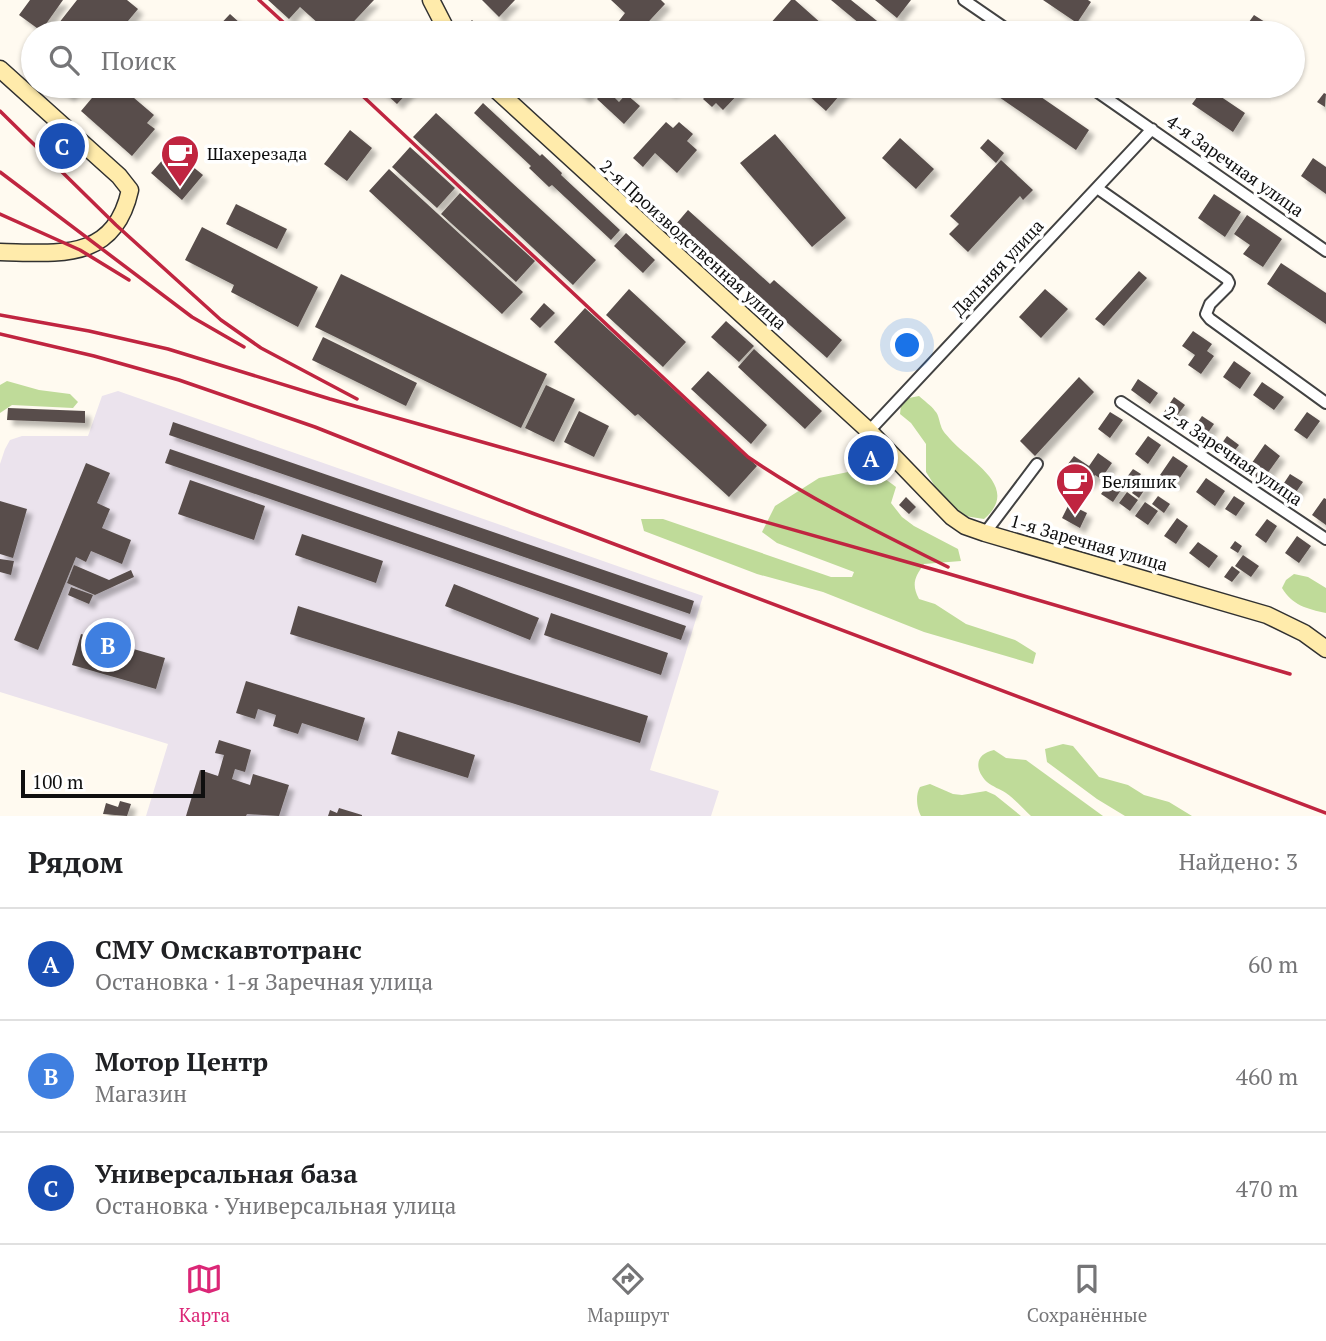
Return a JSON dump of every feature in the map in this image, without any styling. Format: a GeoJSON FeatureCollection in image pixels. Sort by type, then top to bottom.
{"type":"FeatureCollection","features":[{"type":"Feature","properties":{"kind":"street"},"geometry":{"type":"LineString","coordinates":[[431,0],[442,21]]}},
{"type":"Feature","properties":{"kind":"street"},"geometry":{"type":"LineString","coordinates":[[964,0],[995,21]]}},
{"type":"Feature","properties":{"kind":"street"},"geometry":{"type":"LineString","coordinates":[[0,69],[21,88]]}},
{"type":"Feature","properties":{"kind":"street"},"geometry":{"type":"LineString","coordinates":[[0,252],[58,253],[80,250],[95,243],[116,225],[125,209],[130,190],[119,176],[32,98]]}},
{"type":"Feature","properties":{"kind":"street","name":"2-я Производственная улица"},"geometry":{"type":"LineString","coordinates":[[505,98],[869,431]]}},
{"type":"Feature","properties":{"kind":"street","name":"4-я Заречная улица"},"geometry":{"type":"LineString","coordinates":[[1107,98],[1326,251]]}},
{"type":"Feature","properties":{"kind":"street","name":"Дальняя улица"},"geometry":{"type":"LineString","coordinates":[[869,431],[1152,129]]}},
{"type":"Feature","properties":{"kind":"street"},"geometry":{"type":"LineString","coordinates":[[1097,188],[1227,279],[1227,287],[1207,309],[1206,314],[1326,403]]}},
{"type":"Feature","properties":{"kind":"street","name":"2-я Заречная улица"},"geometry":{"type":"LineString","coordinates":[[1121,402],[1326,539]]}},
{"type":"Feature","properties":{"kind":"street","name":"1-я Заречная улица"},"geometry":{"type":"LineString","coordinates":[[869,431],[952,517],[965,526],[1267,615],[1326,649]]}},
{"type":"Feature","properties":{"kind":"street"},"geometry":{"type":"LineString","coordinates":[[985,533],[1037,464]]}},
{"type":"Feature","properties":{"kind":"shaded area"},"geometry":{"type":"Polygon","coordinates":[[[118,391],[703,596],[650,770],[719,791],[711,816],[146,816],[168,744],[0,692],[0,464],[5,449],[10,440],[22,436],[88,436],[102,396],[118,391]]]}},
{"type":"Feature","properties":{"kind":"green space"},"geometry":{"type":"Polygon","coordinates":[[[7,381],[39,390],[70,394],[78,402],[73,408],[12,405],[0,413],[0,385],[7,381]]]}},
{"type":"Feature","properties":{"kind":"green space"},"geometry":{"type":"Polygon","coordinates":[[[919,396],[932,407],[945,433],[995,485],[997,496],[994,507],[984,519],[965,516],[943,499],[926,472],[926,444],[911,423],[900,414],[901,405],[909,398],[919,396]]]}},
{"type":"Feature","properties":{"kind":"green space"},"geometry":{"type":"Polygon","coordinates":[[[848,472],[885,479],[896,487],[891,503],[902,517],[958,549],[961,561],[924,564],[915,581],[919,599],[935,604],[966,624],[1015,640],[1036,653],[1033,664],[924,632],[823,592],[757,574],[644,531],[641,519],[663,519],[831,577],[852,577],[854,572],[777,543],[762,532],[775,506],[819,478],[848,472]]]}},
{"type":"Feature","properties":{"kind":"green space"},"geometry":{"type":"Polygon","coordinates":[[[1294,574],[1308,577],[1326,588],[1326,613],[1290,599],[1282,588],[1286,580],[1294,574]]]}},
{"type":"Feature","properties":{"kind":"green space"},"geometry":{"type":"Polygon","coordinates":[[[1063,744],[1073,746],[1099,777],[1128,785],[1144,795],[1169,802],[1192,816],[1125,816],[1047,762],[1045,749],[1063,744]]]}},
{"type":"Feature","properties":{"kind":"green space"},"geometry":{"type":"Polygon","coordinates":[[[994,750],[1006,758],[1026,760],[1103,816],[1031,816],[1009,795],[987,782],[980,772],[980,758],[994,750]]]}},
{"type":"Feature","properties":{"kind":"green space"},"geometry":{"type":"Polygon","coordinates":[[[930,784],[953,794],[986,791],[1021,816],[921,816],[917,802],[918,790],[930,784]]]}},
{"type":"Feature","properties":{"kind":"building"},"geometry":{"type":"Polygon","coordinates":[[[30,0],[63,0],[48,21],[27,21],[19,15],[30,0]]]}},
{"type":"Feature","properties":{"kind":"building"},"geometry":{"type":"Polygon","coordinates":[[[77,0],[127,0],[138,9],[128,21],[60,21],[77,0]]]}},
{"type":"Feature","properties":{"kind":"building"},"geometry":{"type":"Polygon","coordinates":[[[268,0],[374,0],[354,21],[316,21],[300,7],[289,19],[268,0]]]}},
{"type":"Feature","properties":{"kind":"building"},"geometry":{"type":"Polygon","coordinates":[[[482,0],[515,0],[499,17],[482,0]]]}},
{"type":"Feature","properties":{"kind":"building"},"geometry":{"type":"Polygon","coordinates":[[[611,0],[661,0],[665,4],[649,21],[619,21],[625,13],[611,0]]]}},
{"type":"Feature","properties":{"kind":"building"},"geometry":{"type":"Polygon","coordinates":[[[791,0],[795,0],[819,21],[773,21],[791,0]]]}},
{"type":"Feature","properties":{"kind":"building"},"geometry":{"type":"Polygon","coordinates":[[[831,0],[851,0],[877,21],[856,21],[831,0]]]}},
{"type":"Feature","properties":{"kind":"building"},"geometry":{"type":"Polygon","coordinates":[[[875,0],[911,0],[897,18],[875,0]]]}},
{"type":"Feature","properties":{"kind":"building"},"geometry":{"type":"Polygon","coordinates":[[[1043,0],[1091,2],[1078,21],[1074,21],[1043,0]]]}},
{"type":"Feature","properties":{"kind":"building"},"geometry":{"type":"Polygon","coordinates":[[[230,14],[238,21],[223,21],[230,14]]]}},
{"type":"Feature","properties":{"kind":"building"},"geometry":{"type":"Polygon","coordinates":[[[1254,15],[1263,21],[1250,21],[1254,15]]]}},
{"type":"Feature","properties":{"kind":"building"},"geometry":{"type":"Polygon","coordinates":[[[1326,94],[1325,107],[1317,102],[1326,94]]]}},
{"type":"Feature","properties":{"kind":"building"},"geometry":{"type":"Polygon","coordinates":[[[92,98],[134,98],[154,115],[147,123],[155,129],[132,156],[81,111],[92,98]]]}},
{"type":"Feature","properties":{"kind":"building"},"geometry":{"type":"Polygon","coordinates":[[[390,98],[403,98],[397,104],[390,98]]]}},
{"type":"Feature","properties":{"kind":"building"},"geometry":{"type":"Polygon","coordinates":[[[615,98],[619,102],[622,98],[631,98],[640,106],[624,124],[597,99],[615,98]]]}},
{"type":"Feature","properties":{"kind":"building"},"geometry":{"type":"Polygon","coordinates":[[[734,98],[723,110],[716,103],[712,107],[703,99],[734,98]]]}},
{"type":"Feature","properties":{"kind":"building"},"geometry":{"type":"Polygon","coordinates":[[[811,98],[837,98],[826,111],[811,98]]]}},
{"type":"Feature","properties":{"kind":"building"},"geometry":{"type":"Polygon","coordinates":[[[1000,98],[1042,98],[1089,130],[1076,150],[1000,98]]]}},
{"type":"Feature","properties":{"kind":"building"},"geometry":{"type":"Polygon","coordinates":[[[1196,98],[1223,98],[1245,113],[1233,132],[1192,104],[1196,98]]]}},
{"type":"Feature","properties":{"kind":"building"},"geometry":{"type":"Polygon","coordinates":[[[483,103],[540,156],[542,154],[620,230],[611,240],[552,185],[549,187],[529,168],[531,166],[474,113],[483,103]]]}},
{"type":"Feature","properties":{"kind":"building"},"geometry":{"type":"Polygon","coordinates":[[[436,113],[596,260],[573,285],[413,137],[436,113]]]}},
{"type":"Feature","properties":{"kind":"building"},"geometry":{"type":"Polygon","coordinates":[[[666,122],[673,128],[679,122],[693,134],[687,141],[697,150],[677,173],[655,153],[643,167],[633,158],[666,122]]]}},
{"type":"Feature","properties":{"kind":"building"},"geometry":{"type":"Polygon","coordinates":[[[350,130],[372,148],[347,181],[324,164],[350,130]]]}},
{"type":"Feature","properties":{"kind":"building"},"geometry":{"type":"Polygon","coordinates":[[[775,134],[846,218],[812,247],[740,163],[775,134]]]}},
{"type":"Feature","properties":{"kind":"building"},"geometry":{"type":"Polygon","coordinates":[[[900,138],[934,169],[916,189],[882,158],[900,138]]]}},
{"type":"Feature","properties":{"kind":"building"},"geometry":{"type":"Polygon","coordinates":[[[988,139],[1004,153],[996,163],[980,148],[988,139]]]}},
{"type":"Feature","properties":{"kind":"building"},"geometry":{"type":"Polygon","coordinates":[[[410,147],[455,188],[437,208],[392,167],[410,147]]]}},
{"type":"Feature","properties":{"kind":"building","name":"Шахерезада"},"geometry":{"type":"Polygon","coordinates":[[[166,156],[186,173],[192,166],[203,175],[182,200],[151,173],[166,156]]]}},
{"type":"Feature","properties":{"kind":"building"},"geometry":{"type":"Polygon","coordinates":[[[1313,158],[1326,167],[1326,194],[1301,176],[1313,158]]]}},
{"type":"Feature","properties":{"kind":"building"},"geometry":{"type":"Polygon","coordinates":[[[1001,160],[1033,190],[1023,200],[1020,196],[968,252],[949,234],[959,224],[950,216],[1001,160]]]}},
{"type":"Feature","properties":{"kind":"building"},"geometry":{"type":"Polygon","coordinates":[[[389,169],[523,292],[502,314],[369,191],[389,169]]]}},
{"type":"Feature","properties":{"kind":"building"},"geometry":{"type":"Polygon","coordinates":[[[460,193],[535,261],[516,282],[441,214],[460,193]]]}},
{"type":"Feature","properties":{"kind":"building"},"geometry":{"type":"Polygon","coordinates":[[[1214,194],[1241,212],[1225,237],[1198,218],[1214,194]]]}},
{"type":"Feature","properties":{"kind":"building"},"geometry":{"type":"Polygon","coordinates":[[[236,204],[287,229],[277,249],[226,224],[236,204]]]}},
{"type":"Feature","properties":{"kind":"building"},"geometry":{"type":"Polygon","coordinates":[[[688,210],[770,284],[774,280],[842,340],[827,358],[676,224],[688,210]]]}},
{"type":"Feature","properties":{"kind":"building"},"geometry":{"type":"Polygon","coordinates":[[[1247,215],[1282,239],[1263,267],[1243,254],[1250,245],[1234,234],[1247,215]]]}},
{"type":"Feature","properties":{"kind":"building"},"geometry":{"type":"Polygon","coordinates":[[[202,227],[318,287],[298,327],[231,292],[234,285],[185,260],[202,227]]]}},
{"type":"Feature","properties":{"kind":"building"},"geometry":{"type":"Polygon","coordinates":[[[626,233],[655,260],[643,273],[614,246],[626,233]]]}},
{"type":"Feature","properties":{"kind":"building"},"geometry":{"type":"Polygon","coordinates":[[[1281,263],[1326,293],[1326,324],[1267,284],[1281,263]]]}},
{"type":"Feature","properties":{"kind":"building"},"geometry":{"type":"Polygon","coordinates":[[[1139,271],[1147,278],[1104,326],[1095,319],[1139,271]]]}},
{"type":"Feature","properties":{"kind":"building"},"geometry":{"type":"Polygon","coordinates":[[[341,274],[547,374],[521,428],[315,327],[341,274]]]}},
{"type":"Feature","properties":{"kind":"building"},"geometry":{"type":"Polygon","coordinates":[[[629,289],[686,342],[663,367],[606,315],[629,289]]]}},
{"type":"Feature","properties":{"kind":"building"},"geometry":{"type":"Polygon","coordinates":[[[1045,289],[1068,309],[1041,338],[1019,317],[1045,289]]]}},
{"type":"Feature","properties":{"kind":"building"},"geometry":{"type":"Polygon","coordinates":[[[544,303],[555,313],[540,328],[530,319],[544,303]]]}},
{"type":"Feature","properties":{"kind":"building"},"geometry":{"type":"Polygon","coordinates":[[[585,308],[757,466],[729,497],[554,342],[585,308]]]}},
{"type":"Feature","properties":{"kind":"building"},"geometry":{"type":"Polygon","coordinates":[[[726,321],[754,346],[739,362],[711,337],[726,321]]]}},
{"type":"Feature","properties":{"kind":"building"},"geometry":{"type":"Polygon","coordinates":[[[1193,331],[1212,344],[1207,351],[1214,356],[1201,374],[1188,365],[1195,355],[1182,346],[1193,331]]]}},
{"type":"Feature","properties":{"kind":"building"},"geometry":{"type":"Polygon","coordinates":[[[323,337],[417,383],[406,406],[312,360],[323,337]]]}},
{"type":"Feature","properties":{"kind":"building"},"geometry":{"type":"Polygon","coordinates":[[[754,349],[822,411],[805,429],[738,367],[754,349]]]}},
{"type":"Feature","properties":{"kind":"building"},"geometry":{"type":"Polygon","coordinates":[[[1234,361],[1251,373],[1240,389],[1223,377],[1234,361]]]}},
{"type":"Feature","properties":{"kind":"building"},"geometry":{"type":"Polygon","coordinates":[[[708,371],[767,425],[751,444],[691,389],[708,371]]]}},
{"type":"Feature","properties":{"kind":"building"},"geometry":{"type":"Polygon","coordinates":[[[1079,377],[1094,392],[1035,456],[1020,441],[1079,377]]]}},
{"type":"Feature","properties":{"kind":"building"},"geometry":{"type":"Polygon","coordinates":[[[1138,379],[1158,393],[1150,404],[1131,390],[1138,379]]]}},
{"type":"Feature","properties":{"kind":"building"},"geometry":{"type":"Polygon","coordinates":[[[1262,382],[1284,397],[1274,410],[1253,395],[1262,382]]]}},
{"type":"Feature","properties":{"kind":"building"},"geometry":{"type":"Polygon","coordinates":[[[546,385],[575,399],[554,442],[525,428],[546,385]]]}},
{"type":"Feature","properties":{"kind":"building"},"geometry":{"type":"Polygon","coordinates":[[[1174,397],[1185,405],[1174,420],[1164,412],[1174,397]]]}},
{"type":"Feature","properties":{"kind":"building"},"geometry":{"type":"Polygon","coordinates":[[[8,408],[85,411],[85,423],[7,420],[8,408]]]}},
{"type":"Feature","properties":{"kind":"building"},"geometry":{"type":"Polygon","coordinates":[[[579,411],[609,426],[594,457],[564,442],[579,411]]]}},
{"type":"Feature","properties":{"kind":"building"},"geometry":{"type":"Polygon","coordinates":[[[1110,412],[1123,420],[1110,438],[1098,429],[1110,412]]]}},
{"type":"Feature","properties":{"kind":"building"},"geometry":{"type":"Polygon","coordinates":[[[1307,412],[1320,421],[1307,439],[1294,430],[1307,412]]]}},
{"type":"Feature","properties":{"kind":"building"},"geometry":{"type":"Polygon","coordinates":[[[1202,416],[1214,424],[1203,440],[1191,432],[1202,416]]]}},
{"type":"Feature","properties":{"kind":"building"},"geometry":{"type":"Polygon","coordinates":[[[173,422],[694,601],[690,614],[169,435],[173,422]]]}},
{"type":"Feature","properties":{"kind":"building"},"geometry":{"type":"Polygon","coordinates":[[[1148,436],[1161,445],[1148,464],[1135,454],[1148,436]]]}},
{"type":"Feature","properties":{"kind":"building"},"geometry":{"type":"Polygon","coordinates":[[[1227,436],[1239,445],[1229,458],[1217,450],[1227,436]]]}},
{"type":"Feature","properties":{"kind":"building"},"geometry":{"type":"Polygon","coordinates":[[[1265,444],[1280,456],[1262,481],[1247,470],[1265,444]]]}},
{"type":"Feature","properties":{"kind":"building"},"geometry":{"type":"Polygon","coordinates":[[[170,449],[686,626],[681,640],[165,463],[170,449]]]}},
{"type":"Feature","properties":{"kind":"building"},"geometry":{"type":"Polygon","coordinates":[[[1098,453],[1112,463],[1101,479],[1095,475],[1088,484],[1065,468],[1074,456],[1089,466],[1098,453]]]}},
{"type":"Feature","properties":{"kind":"building"},"geometry":{"type":"Polygon","coordinates":[[[1173,456],[1188,466],[1175,485],[1160,475],[1173,456]]]}},
{"type":"Feature","properties":{"kind":"building"},"geometry":{"type":"Polygon","coordinates":[[[86,463],[110,473],[97,503],[110,509],[102,528],[131,540],[122,564],[91,551],[86,562],[76,557],[38,650],[14,640],[86,463]]]}},
{"type":"Feature","properties":{"kind":"building"},"geometry":{"type":"Polygon","coordinates":[[[1133,469],[1141,474],[1135,482],[1127,477],[1133,469]]]}},
{"type":"Feature","properties":{"kind":"building"},"geometry":{"type":"Polygon","coordinates":[[[1290,474],[1303,482],[1290,501],[1278,492],[1290,474]]]}},
{"type":"Feature","properties":{"kind":"building"},"geometry":{"type":"Polygon","coordinates":[[[1206,478],[1225,491],[1215,506],[1196,492],[1206,478]]]}},
{"type":"Feature","properties":{"kind":"building"},"geometry":{"type":"Polygon","coordinates":[[[1112,479],[1123,487],[1113,502],[1101,494],[1112,479]]]}},
{"type":"Feature","properties":{"kind":"building"},"geometry":{"type":"Polygon","coordinates":[[[190,480],[265,506],[254,540],[178,514],[190,480]]]}},
{"type":"Feature","properties":{"kind":"building"},"geometry":{"type":"Polygon","coordinates":[[[1140,481],[1147,486],[1139,498],[1132,493],[1140,481]]]}},
{"type":"Feature","properties":{"kind":"building"},"geometry":{"type":"Polygon","coordinates":[[[1127,492],[1138,500],[1130,511],[1119,503],[1127,492]]]}},
{"type":"Feature","properties":{"kind":"building"},"geometry":{"type":"Polygon","coordinates":[[[1158,496],[1170,504],[1164,513],[1152,504],[1158,496]]]}},
{"type":"Feature","properties":{"kind":"building"},"geometry":{"type":"Polygon","coordinates":[[[1234,496],[1245,503],[1236,516],[1225,509],[1234,496]]]}},
{"type":"Feature","properties":{"kind":"building"},"geometry":{"type":"Polygon","coordinates":[[[906,497],[916,507],[909,514],[899,505],[906,497]]]}},
{"type":"Feature","properties":{"kind":"building"},"geometry":{"type":"Polygon","coordinates":[[[1324,498],[1326,499],[1326,525],[1312,515],[1324,498]]]}},
{"type":"Feature","properties":{"kind":"building"},"geometry":{"type":"Polygon","coordinates":[[[0,501],[27,509],[13,558],[0,554],[0,501]]]}},
{"type":"Feature","properties":{"kind":"building"},"geometry":{"type":"Polygon","coordinates":[[[1145,502],[1158,511],[1148,525],[1135,516],[1145,502]]]}},
{"type":"Feature","properties":{"kind":"building","name":"Беляшик"},"geometry":{"type":"Polygon","coordinates":[[[1069,504],[1087,513],[1080,528],[1062,518],[1069,504]]]}},
{"type":"Feature","properties":{"kind":"building"},"geometry":{"type":"Polygon","coordinates":[[[1177,518],[1188,526],[1176,544],[1164,536],[1177,518]]]}},
{"type":"Feature","properties":{"kind":"building"},"geometry":{"type":"Polygon","coordinates":[[[1267,519],[1277,526],[1266,543],[1255,535],[1267,519]]]}},
{"type":"Feature","properties":{"kind":"building"},"geometry":{"type":"Polygon","coordinates":[[[302,534],[383,561],[376,583],[295,555],[302,534]]]}},
{"type":"Feature","properties":{"kind":"building"},"geometry":{"type":"Polygon","coordinates":[[[1297,536],[1311,546],[1299,563],[1285,553],[1297,536]]]}},
{"type":"Feature","properties":{"kind":"building"},"geometry":{"type":"Polygon","coordinates":[[[1235,541],[1242,546],[1238,553],[1230,548],[1235,541]]]}},
{"type":"Feature","properties":{"kind":"building"},"geometry":{"type":"Polygon","coordinates":[[[1198,542],[1218,556],[1209,568],[1189,553],[1198,542]]]}},
{"type":"Feature","properties":{"kind":"building"},"geometry":{"type":"Polygon","coordinates":[[[1243,555],[1259,566],[1251,577],[1235,566],[1243,555]]]}},
{"type":"Feature","properties":{"kind":"building"},"geometry":{"type":"Polygon","coordinates":[[[0,559],[14,561],[11,575],[0,572],[0,559]]]}},
{"type":"Feature","properties":{"kind":"building"},"geometry":{"type":"Polygon","coordinates":[[[74,565],[109,580],[131,570],[134,577],[95,595],[67,583],[74,565]]]}},
{"type":"Feature","properties":{"kind":"building"},"geometry":{"type":"Polygon","coordinates":[[[1232,566],[1240,572],[1232,582],[1224,577],[1232,566]]]}},
{"type":"Feature","properties":{"kind":"building"},"geometry":{"type":"Polygon","coordinates":[[[454,584],[539,618],[530,640],[445,606],[454,584]]]}},
{"type":"Feature","properties":{"kind":"building"},"geometry":{"type":"Polygon","coordinates":[[[71,587],[93,595],[89,604],[68,595],[71,587]]]}},
{"type":"Feature","properties":{"kind":"building"},"geometry":{"type":"Polygon","coordinates":[[[298,606],[648,716],[640,743],[290,634],[298,606]]]}},
{"type":"Feature","properties":{"kind":"building"},"geometry":{"type":"Polygon","coordinates":[[[551,613],[668,653],[661,675],[544,635],[551,613]]]}},
{"type":"Feature","properties":{"kind":"building"},"geometry":{"type":"Polygon","coordinates":[[[81,634],[165,658],[156,689],[72,665],[81,634]]]}},
{"type":"Feature","properties":{"kind":"building"},"geometry":{"type":"Polygon","coordinates":[[[246,681],[365,718],[358,741],[302,723],[298,734],[273,726],[276,715],[258,709],[255,719],[236,713],[246,681]]]}},
{"type":"Feature","properties":{"kind":"building"},"geometry":{"type":"Polygon","coordinates":[[[398,731],[475,755],[468,778],[391,754],[398,731]]]}},
{"type":"Feature","properties":{"kind":"building"},"geometry":{"type":"Polygon","coordinates":[[[219,740],[251,750],[245,772],[235,769],[232,779],[250,785],[253,774],[289,785],[279,816],[186,816],[200,770],[218,776],[224,755],[215,753],[219,740]]]}},
{"type":"Feature","properties":{"kind":"building"},"geometry":{"type":"Polygon","coordinates":[[[120,801],[131,804],[127,816],[103,814],[106,803],[118,807],[120,801]]]}},
{"type":"Feature","properties":{"kind":"building"},"geometry":{"type":"Polygon","coordinates":[[[339,808],[362,816],[328,816],[330,810],[337,813],[339,808]]]}},
{"type":"Feature","properties":{"kind":"railway"},"geometry":{"type":"LineString","coordinates":[[259,0],[282,21]]}},
{"type":"Feature","properties":{"kind":"railway"},"geometry":{"type":"LineString","coordinates":[[365,98],[748,457],[821,502],[948,567]]}},
{"type":"Feature","properties":{"kind":"railway"},"geometry":{"type":"LineString","coordinates":[[0,111],[116,225],[221,320],[261,348],[357,399]]}},
{"type":"Feature","properties":{"kind":"railway"},"geometry":{"type":"LineString","coordinates":[[0,172],[192,317],[244,347]]}},
{"type":"Feature","properties":{"kind":"railway"},"geometry":{"type":"LineString","coordinates":[[0,214],[80,250],[129,280]]}},
{"type":"Feature","properties":{"kind":"railway"},"geometry":{"type":"LineString","coordinates":[[0,315],[168,349],[330,399],[946,573],[1290,674]]}},
{"type":"Feature","properties":{"kind":"railway"},"geometry":{"type":"LineString","coordinates":[[0,334],[179,380],[315,427],[532,513],[1326,813]]}},
{"type":"Feature","properties":{"kind":"place","name":"Универсальная база"},"geometry":{"type":"Point","coordinates":[62,146]}},
{"type":"Feature","properties":{"kind":"place","name":"Шахерезада"},"geometry":{"type":"Point","coordinates":[180,188]}},
{"type":"Feature","properties":{"kind":"place","name":"СМУ Омскавтотранс"},"geometry":{"type":"Point","coordinates":[871,458]}},
{"type":"Feature","properties":{"kind":"place","name":"Беляшик"},"geometry":{"type":"Point","coordinates":[1075,516]}},
{"type":"Feature","properties":{"kind":"place","name":"Мотор Центр"},"geometry":{"type":"Point","coordinates":[108,645]}}]}
